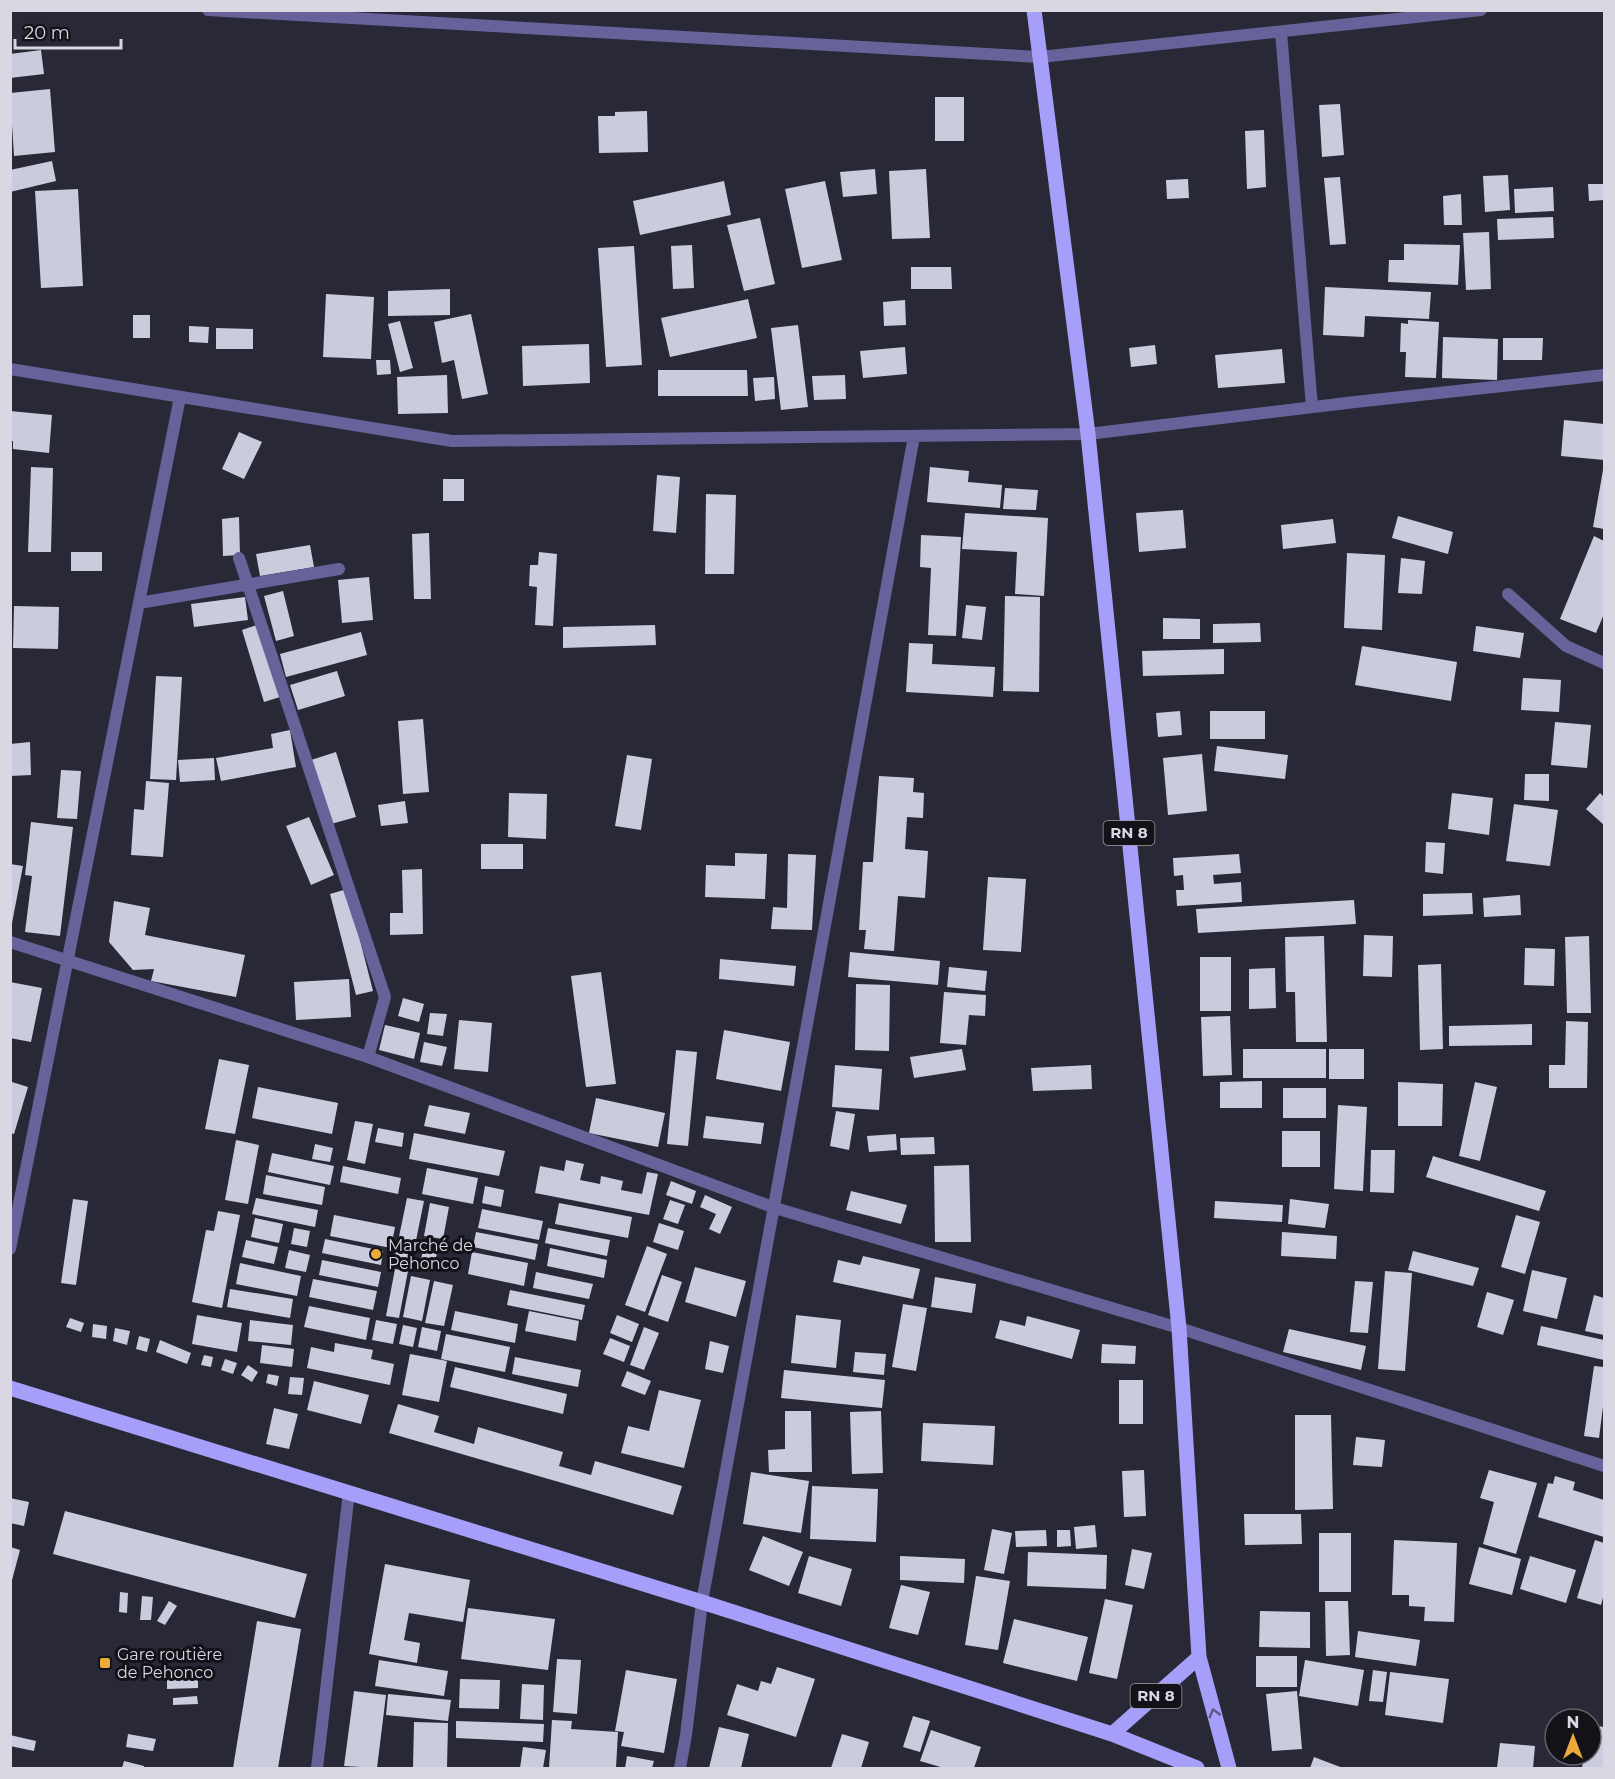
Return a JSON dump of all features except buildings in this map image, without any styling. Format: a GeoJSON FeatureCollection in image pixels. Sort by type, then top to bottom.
{"type":"FeatureCollection","features":[{"type":"Feature","properties":{"kind":"main road","name":"RN 8"},"geometry":{"type":"LineString","coordinates":[[1034,10],[1088,434],[1179,1328],[1199,1657],[1229,1768]]}},
{"type":"Feature","properties":{"kind":"main road"},"geometry":{"type":"LineString","coordinates":[[10,1388],[702,1602],[1112,1734],[1197,1768]]}},
{"type":"Feature","properties":{"kind":"main road","name":"RN 8"},"geometry":{"type":"LineString","coordinates":[[1112,1734],[1199,1657]]}},
{"type":"Feature","properties":{"kind":"street"},"geometry":{"type":"LineString","coordinates":[[208,10],[1040,57],[1481,10]]}},
{"type":"Feature","properties":{"kind":"street"},"geometry":{"type":"LineString","coordinates":[[1281,32],[1312,407]]}},
{"type":"Feature","properties":{"kind":"street"},"geometry":{"type":"LineString","coordinates":[[10,369],[452,441],[1088,434],[1605,375]]}},
{"type":"Feature","properties":{"kind":"street"},"geometry":{"type":"LineString","coordinates":[[10,1249],[180,397]]}},
{"type":"Feature","properties":{"kind":"street"},"geometry":{"type":"LineString","coordinates":[[680,1768],[702,1602],[914,436]]}},
{"type":"Feature","properties":{"kind":"street"},"geometry":{"type":"LineString","coordinates":[[239,558],[385,997],[368,1057]]}},
{"type":"Feature","properties":{"kind":"street"},"geometry":{"type":"LineString","coordinates":[[138,603],[339,569]]}},
{"type":"Feature","properties":{"kind":"street"},"geometry":{"type":"LineString","coordinates":[[1508,594],[1566,646],[1605,663]]}},
{"type":"Feature","properties":{"kind":"street"},"geometry":{"type":"LineString","coordinates":[[10,942],[368,1057],[775,1208],[1179,1328],[1605,1466]]}},
{"type":"Feature","properties":{"kind":"street"},"geometry":{"type":"LineString","coordinates":[[317,1768],[350,1492]]}},
{"type":"Feature","properties":{"kind":"place","name":"Marché de Pehonco"},"geometry":{"type":"Point","coordinates":[376,1254]}},
{"type":"Feature","properties":{"kind":"place","name":"Gare routière de Pehonco"},"geometry":{"type":"Point","coordinates":[105,1663]}}]}
